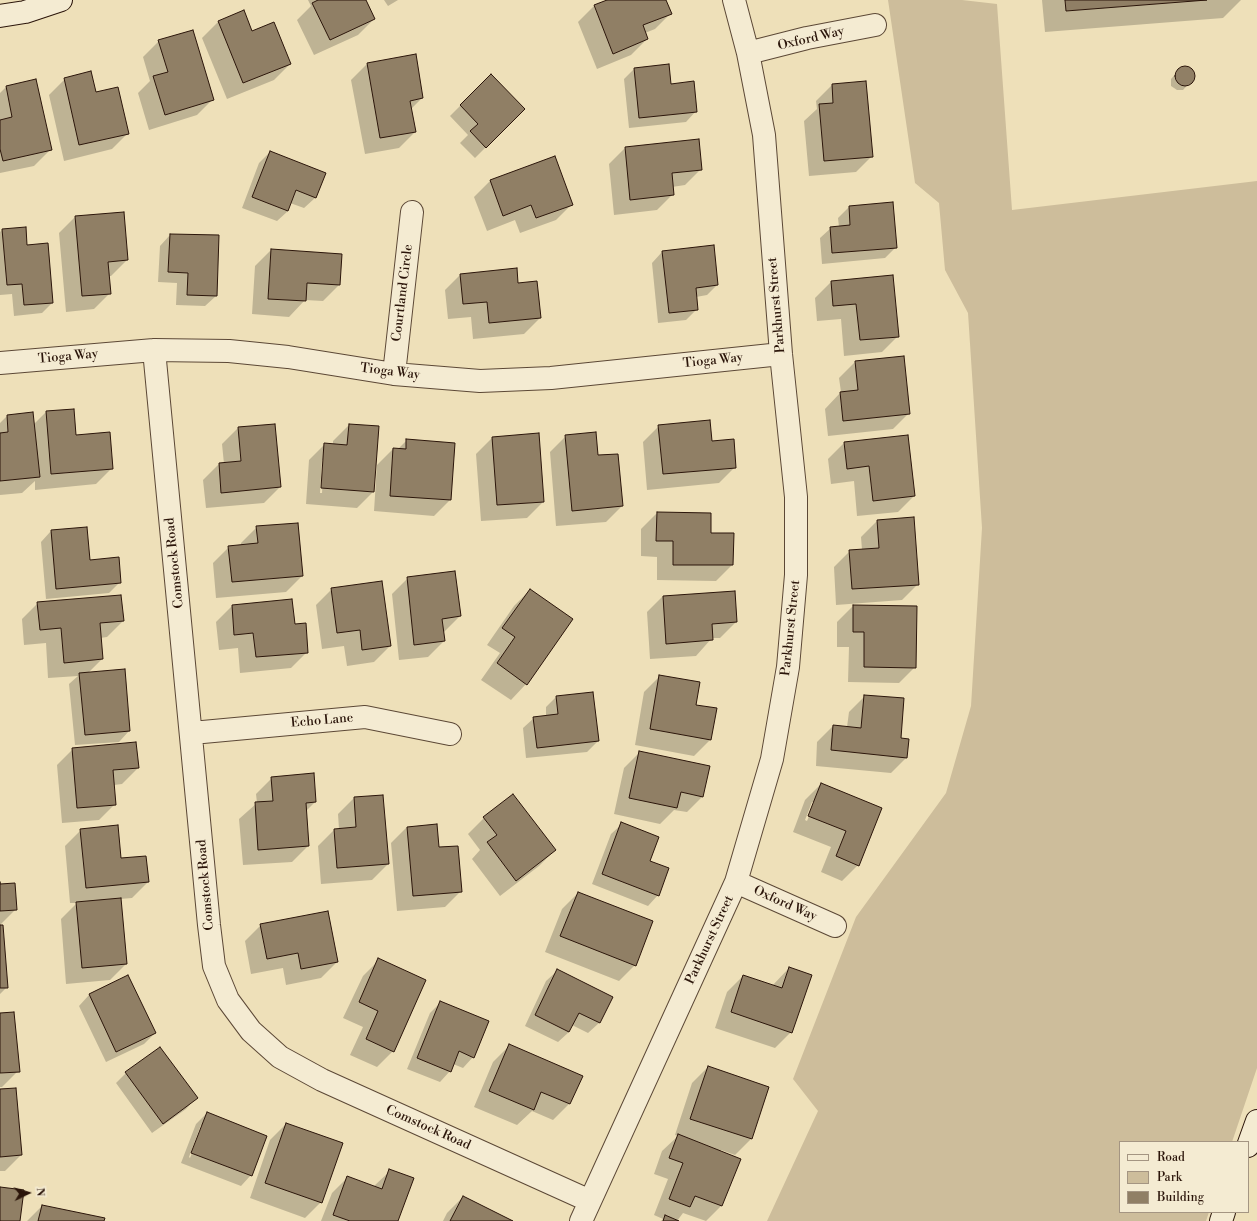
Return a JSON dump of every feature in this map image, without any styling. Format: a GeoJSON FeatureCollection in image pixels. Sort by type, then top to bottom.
{"type":"FeatureCollection","features":[{"type":"Feature","properties":{"kind":"street"},"geometry":{"type":"LineString","coordinates":[[0,16],[25,12],[61,0]]}},
{"type":"Feature","properties":{"kind":"street","name":"Parkhurst Street"},"geometry":{"type":"LineString","coordinates":[[581,1221],[736,882],[772,759],[788,667],[796,575],[796,497],[781,354],[764,134],[748,54],[734,0]]}},
{"type":"Feature","properties":{"kind":"street","name":"Oxford Way"},"geometry":{"type":"LineString","coordinates":[[748,54],[807,38],[875,25]]}},
{"type":"Feature","properties":{"kind":"street","name":"Courtland Circle"},"geometry":{"type":"LineString","coordinates":[[394,374],[412,212]]}},
{"type":"Feature","properties":{"kind":"street","name":"Tioga Way"},"geometry":{"type":"LineString","coordinates":[[0,362],[154,350],[236,352],[288,357],[394,374],[480,381],[551,378],[781,354]]}},
{"type":"Feature","properties":{"kind":"street","name":"Comstock Road"},"geometry":{"type":"LineString","coordinates":[[154,350],[214,966],[228,1000],[251,1031],[280,1057],[322,1080],[590,1202]]}},
{"type":"Feature","properties":{"kind":"street","name":"Echo Lane"},"geometry":{"type":"LineString","coordinates":[[192,732],[364,717],[450,734]]}},
{"type":"Feature","properties":{"kind":"street","name":"Oxford Way"},"geometry":{"type":"LineString","coordinates":[[736,882],[835,926]]}},
{"type":"Feature","properties":{"kind":"street"},"geometry":{"type":"LineString","coordinates":[[1249,1143],[1257,1121]]}},
{"type":"Feature","properties":{"kind":"green space"},"geometry":{"type":"Polygon","coordinates":[[[888,0],[962,0],[997,4],[1012,210],[1257,181],[1257,1068],[1232,1141],[1119,1141],[1119,1213],[1209,1213],[1206,1221],[767,1221],[818,1111],[793,1079],[856,917],[946,793],[971,706],[982,528],[968,313],[945,270],[939,203],[915,183],[888,0]]]}},
{"type":"Feature","properties":{"kind":"building"},"geometry":{"type":"Polygon","coordinates":[[[318,0],[366,0],[375,19],[330,40],[312,3],[318,0]]]}},
{"type":"Feature","properties":{"kind":"building"},"geometry":{"type":"Polygon","coordinates":[[[607,0],[666,0],[672,14],[643,25],[648,39],[613,54],[594,5],[607,0]]]}},
{"type":"Feature","properties":{"kind":"building"},"geometry":{"type":"Polygon","coordinates":[[[1065,0],[1207,0],[1066,11],[1065,0]]]}},
{"type":"Feature","properties":{"kind":"building"},"geometry":{"type":"Polygon","coordinates":[[[244,10],[252,31],[274,22],[291,64],[243,83],[218,21],[244,10]]]}},
{"type":"Feature","properties":{"kind":"building"},"geometry":{"type":"Polygon","coordinates":[[[193,30],[214,100],[165,115],[153,76],[168,72],[158,40],[193,30]]]}},
{"type":"Feature","properties":{"kind":"building"},"geometry":{"type":"Polygon","coordinates":[[[416,54],[423,98],[410,101],[416,132],[380,138],[367,63],[416,54]]]}},
{"type":"Feature","properties":{"kind":"building"},"geometry":{"type":"Polygon","coordinates":[[[669,64],[671,84],[694,81],[697,112],[639,118],[634,68],[669,64]]]}},
{"type":"Feature","properties":{"kind":"building"},"geometry":{"type":"Polygon","coordinates":[[[1185,66],[1192,69],[1195,76],[1192,83],[1185,86],[1178,83],[1175,76],[1178,69],[1185,66]]]}},
{"type":"Feature","properties":{"kind":"building"},"geometry":{"type":"Polygon","coordinates":[[[91,71],[96,92],[118,87],[129,134],[79,145],[64,78],[91,71]]]}},
{"type":"Feature","properties":{"kind":"building"},"geometry":{"type":"Polygon","coordinates":[[[491,74],[525,109],[486,148],[470,131],[478,124],[460,105],[491,74]]]}},
{"type":"Feature","properties":{"kind":"building"},"geometry":{"type":"Polygon","coordinates":[[[36,79],[52,150],[3,161],[0,149],[0,120],[12,117],[6,86],[36,79]]]}},
{"type":"Feature","properties":{"kind":"building"},"geometry":{"type":"Polygon","coordinates":[[[866,81],[873,157],[824,161],[819,104],[833,103],[832,84],[866,81]]]}},
{"type":"Feature","properties":{"kind":"building"},"geometry":{"type":"Polygon","coordinates":[[[699,139],[702,170],[672,173],[674,195],[630,200],[625,147],[699,139]]]}},
{"type":"Feature","properties":{"kind":"building"},"geometry":{"type":"Polygon","coordinates":[[[270,151],[326,173],[316,198],[296,190],[288,211],[252,197],[270,151]]]}},
{"type":"Feature","properties":{"kind":"building"},"geometry":{"type":"Polygon","coordinates":[[[555,156],[573,205],[536,218],[531,205],[503,216],[490,180],[555,156]]]}},
{"type":"Feature","properties":{"kind":"building"},"geometry":{"type":"Polygon","coordinates":[[[893,202],[897,248],[832,253],[830,227],[850,225],[849,206],[893,202]]]}},
{"type":"Feature","properties":{"kind":"building"},"geometry":{"type":"Polygon","coordinates":[[[124,212],[128,260],[108,262],[111,294],[82,296],[75,216],[124,212]]]}},
{"type":"Feature","properties":{"kind":"building"},"geometry":{"type":"Polygon","coordinates":[[[26,227],[27,245],[48,243],[53,303],[24,305],[22,284],[7,285],[2,229],[26,227]]]}},
{"type":"Feature","properties":{"kind":"building"},"geometry":{"type":"Polygon","coordinates":[[[170,234],[219,235],[217,296],[187,295],[188,273],[168,272],[170,234]]]}},
{"type":"Feature","properties":{"kind":"building"},"geometry":{"type":"Polygon","coordinates":[[[714,245],[718,285],[696,288],[698,310],[669,313],[662,251],[714,245]]]}},
{"type":"Feature","properties":{"kind":"building"},"geometry":{"type":"Polygon","coordinates":[[[271,249],[342,254],[340,285],[307,283],[306,301],[268,299],[271,249]]]}},
{"type":"Feature","properties":{"kind":"building"},"geometry":{"type":"Polygon","coordinates":[[[517,268],[518,283],[537,281],[541,318],[489,323],[487,302],[463,304],[460,274],[517,268]]]}},
{"type":"Feature","properties":{"kind":"building"},"geometry":{"type":"Polygon","coordinates":[[[893,275],[899,337],[860,340],[856,304],[833,306],[831,281],[893,275]]]}},
{"type":"Feature","properties":{"kind":"building"},"geometry":{"type":"Polygon","coordinates":[[[904,356],[910,414],[843,421],[840,392],[858,390],[855,361],[904,356]]]}},
{"type":"Feature","properties":{"kind":"building"},"geometry":{"type":"Polygon","coordinates":[[[74,409],[76,435],[110,432],[113,469],[51,474],[46,411],[74,409]]]}},
{"type":"Feature","properties":{"kind":"building"},"geometry":{"type":"Polygon","coordinates":[[[33,412],[40,477],[0,481],[0,433],[8,432],[7,415],[33,412]]]}},
{"type":"Feature","properties":{"kind":"building"},"geometry":{"type":"Polygon","coordinates":[[[710,420],[712,441],[734,439],[736,468],[663,474],[658,425],[710,420]]]}},
{"type":"Feature","properties":{"kind":"building"},"geometry":{"type":"Polygon","coordinates":[[[275,424],[281,487],[221,493],[219,463],[241,461],[238,427],[275,424]]]}},
{"type":"Feature","properties":{"kind":"building"},"geometry":{"type":"Polygon","coordinates":[[[349,424],[379,426],[374,492],[321,488],[324,443],[347,445],[349,424]]]}},
{"type":"Feature","properties":{"kind":"building"},"geometry":{"type":"Polygon","coordinates":[[[596,432],[598,455],[618,454],[623,506],[572,511],[565,435],[596,432]]]}},
{"type":"Feature","properties":{"kind":"building"},"geometry":{"type":"Polygon","coordinates":[[[539,433],[544,502],[497,505],[492,437],[539,433]]]}},
{"type":"Feature","properties":{"kind":"building"},"geometry":{"type":"Polygon","coordinates":[[[908,435],[915,496],[873,501],[869,466],[847,469],[844,442],[908,435]]]}},
{"type":"Feature","properties":{"kind":"building"},"geometry":{"type":"Polygon","coordinates":[[[406,439],[455,443],[451,500],[390,496],[393,448],[406,449],[406,439]]]}},
{"type":"Feature","properties":{"kind":"building"},"geometry":{"type":"Polygon","coordinates":[[[657,512],[711,513],[711,533],[734,533],[733,565],[673,565],[673,541],[656,541],[657,512]]]}},
{"type":"Feature","properties":{"kind":"building"},"geometry":{"type":"Polygon","coordinates":[[[914,517],[919,585],[852,589],[849,550],[879,548],[877,520],[914,517]]]}},
{"type":"Feature","properties":{"kind":"building"},"geometry":{"type":"Polygon","coordinates":[[[298,523],[303,576],[232,582],[228,546],[258,543],[256,526],[298,523]]]}},
{"type":"Feature","properties":{"kind":"building"},"geometry":{"type":"Polygon","coordinates":[[[87,527],[90,560],[119,557],[121,583],[56,589],[51,530],[87,527]]]}},
{"type":"Feature","properties":{"kind":"building"},"geometry":{"type":"Polygon","coordinates":[[[455,571],[461,616],[442,619],[445,641],[414,645],[407,577],[455,571]]]}},
{"type":"Feature","properties":{"kind":"building"},"geometry":{"type":"Polygon","coordinates":[[[382,581],[391,646],[362,650],[360,630],[337,633],[331,588],[382,581]]]}},
{"type":"Feature","properties":{"kind":"building"},"geometry":{"type":"Polygon","coordinates":[[[530,589],[573,619],[527,685],[497,663],[515,637],[502,628],[530,589]]]}},
{"type":"Feature","properties":{"kind":"building"},"geometry":{"type":"Polygon","coordinates":[[[735,591],[737,622],[712,624],[713,640],[666,644],[663,596],[735,591]]]}},
{"type":"Feature","properties":{"kind":"building"},"geometry":{"type":"Polygon","coordinates":[[[121,595],[124,621],[100,623],[103,659],[64,663],[61,628],[40,630],[37,602],[121,595]]]}},
{"type":"Feature","properties":{"kind":"building"},"geometry":{"type":"Polygon","coordinates":[[[292,599],[295,624],[306,623],[308,653],[256,657],[253,633],[234,635],[232,605],[292,599]]]}},
{"type":"Feature","properties":{"kind":"building"},"geometry":{"type":"Polygon","coordinates":[[[853,605],[917,606],[916,668],[864,667],[864,632],[853,632],[853,605]]]}},
{"type":"Feature","properties":{"kind":"building"},"geometry":{"type":"Polygon","coordinates":[[[125,669],[130,731],[85,735],[79,673],[125,669]]]}},
{"type":"Feature","properties":{"kind":"building"},"geometry":{"type":"Polygon","coordinates":[[[659,675],[700,682],[696,705],[717,708],[711,740],[650,729],[659,675]]]}},
{"type":"Feature","properties":{"kind":"building"},"geometry":{"type":"Polygon","coordinates":[[[593,692],[599,741],[537,748],[533,717],[558,714],[556,696],[593,692]]]}},
{"type":"Feature","properties":{"kind":"building"},"geometry":{"type":"Polygon","coordinates":[[[864,695],[904,698],[901,738],[909,739],[907,758],[831,750],[833,725],[861,728],[864,695]]]}},
{"type":"Feature","properties":{"kind":"building"},"geometry":{"type":"Polygon","coordinates":[[[136,742],[139,768],[113,770],[116,805],[77,808],[72,748],[136,742]]]}},
{"type":"Feature","properties":{"kind":"building"},"geometry":{"type":"Polygon","coordinates":[[[639,751],[710,766],[703,797],[681,792],[677,808],[629,798],[639,751]]]}},
{"type":"Feature","properties":{"kind":"building"},"geometry":{"type":"Polygon","coordinates":[[[314,773],[316,802],[306,803],[309,846],[258,850],[255,802],[273,801],[271,777],[314,773]]]}},
{"type":"Feature","properties":{"kind":"building"},"geometry":{"type":"Polygon","coordinates":[[[821,783],[882,808],[859,866],[836,856],[846,831],[808,816],[821,783]]]}},
{"type":"Feature","properties":{"kind":"building"},"geometry":{"type":"Polygon","coordinates":[[[513,794],[556,850],[516,881],[487,842],[497,835],[483,817],[513,794]]]}},
{"type":"Feature","properties":{"kind":"building"},"geometry":{"type":"Polygon","coordinates":[[[383,795],[389,864],[337,868],[334,829],[356,827],[354,797],[383,795]]]}},
{"type":"Feature","properties":{"kind":"building"},"geometry":{"type":"Polygon","coordinates":[[[621,822],[659,837],[650,861],[669,868],[659,896],[602,874],[621,822]]]}},
{"type":"Feature","properties":{"kind":"building"},"geometry":{"type":"Polygon","coordinates":[[[437,824],[439,847],[458,846],[462,892],[413,896],[407,827],[437,824]]]}},
{"type":"Feature","properties":{"kind":"building"},"geometry":{"type":"Polygon","coordinates":[[[118,825],[121,858],[146,856],[149,882],[86,888],[80,829],[118,825]]]}},
{"type":"Feature","properties":{"kind":"building"},"geometry":{"type":"Polygon","coordinates":[[[15,883],[17,910],[0,911],[0,884],[15,883]]]}},
{"type":"Feature","properties":{"kind":"building"},"geometry":{"type":"Polygon","coordinates":[[[578,892],[653,921],[636,966],[560,936],[578,892]]]}},
{"type":"Feature","properties":{"kind":"building"},"geometry":{"type":"Polygon","coordinates":[[[121,898],[127,964],[82,968],[76,902],[121,898]]]}},
{"type":"Feature","properties":{"kind":"building"},"geometry":{"type":"Polygon","coordinates":[[[328,911],[338,962],[301,969],[298,953],[267,959],[260,924],[328,911]]]}},
{"type":"Feature","properties":{"kind":"building"},"geometry":{"type":"Polygon","coordinates":[[[0,925],[3,925],[8,988],[0,988],[0,925]]]}},
{"type":"Feature","properties":{"kind":"building"},"geometry":{"type":"Polygon","coordinates":[[[378,958],[426,980],[394,1052],[366,1039],[378,1011],[359,1002],[378,958]]]}},
{"type":"Feature","properties":{"kind":"building"},"geometry":{"type":"Polygon","coordinates":[[[789,967],[812,975],[792,1033],[731,1012],[743,975],[782,988],[789,967]]]}},
{"type":"Feature","properties":{"kind":"building"},"geometry":{"type":"Polygon","coordinates":[[[557,969],[613,997],[600,1023],[579,1013],[569,1032],[535,1015],[557,969]]]}},
{"type":"Feature","properties":{"kind":"building"},"geometry":{"type":"Polygon","coordinates":[[[128,975],[156,1033],[116,1052],[89,994],[128,975]]]}},
{"type":"Feature","properties":{"kind":"building"},"geometry":{"type":"Polygon","coordinates":[[[440,1001],[489,1021],[474,1058],[459,1051],[451,1072],[417,1058],[440,1001]]]}},
{"type":"Feature","properties":{"kind":"building"},"geometry":{"type":"Polygon","coordinates":[[[14,1012],[20,1072],[0,1073],[0,1013],[14,1012]]]}},
{"type":"Feature","properties":{"kind":"building"},"geometry":{"type":"Polygon","coordinates":[[[509,1044],[583,1076],[570,1104],[541,1092],[534,1110],[489,1091],[509,1044]]]}},
{"type":"Feature","properties":{"kind":"building"},"geometry":{"type":"Polygon","coordinates":[[[160,1047],[198,1098],[163,1124],[125,1072],[160,1047]]]}},
{"type":"Feature","properties":{"kind":"building"},"geometry":{"type":"Polygon","coordinates":[[[708,1066],[769,1087],[752,1139],[690,1119],[708,1066]]]}},
{"type":"Feature","properties":{"kind":"building"},"geometry":{"type":"Polygon","coordinates":[[[16,1088],[22,1155],[0,1157],[0,1089],[16,1088]]]}},
{"type":"Feature","properties":{"kind":"building"},"geometry":{"type":"Polygon","coordinates":[[[207,1112],[267,1136],[252,1176],[191,1153],[207,1112]]]}},
{"type":"Feature","properties":{"kind":"building"},"geometry":{"type":"Polygon","coordinates":[[[286,1123],[343,1143],[322,1203],[265,1183],[286,1123]]]}},
{"type":"Feature","properties":{"kind":"building"},"geometry":{"type":"Polygon","coordinates":[[[678,1134],[741,1159],[722,1206],[695,1196],[690,1207],[669,1199],[683,1163],[669,1158],[678,1134]]]}},
{"type":"Feature","properties":{"kind":"building"},"geometry":{"type":"Polygon","coordinates":[[[389,1169],[414,1178],[398,1221],[350,1221],[333,1215],[347,1176],[382,1189],[389,1169]]]}},
{"type":"Feature","properties":{"kind":"building"},"geometry":{"type":"Polygon","coordinates":[[[0,1187],[24,1190],[20,1221],[0,1221],[0,1187]]]}},
{"type":"Feature","properties":{"kind":"building"},"geometry":{"type":"Polygon","coordinates":[[[463,1196],[513,1221],[450,1221],[463,1196]]]}},
{"type":"Feature","properties":{"kind":"building"},"geometry":{"type":"Polygon","coordinates":[[[42,1205],[105,1218],[104,1221],[38,1221],[42,1205]]]}},
{"type":"Feature","properties":{"kind":"building"},"geometry":{"type":"Polygon","coordinates":[[[665,1215],[679,1221],[663,1221],[665,1215]]]}}]}
